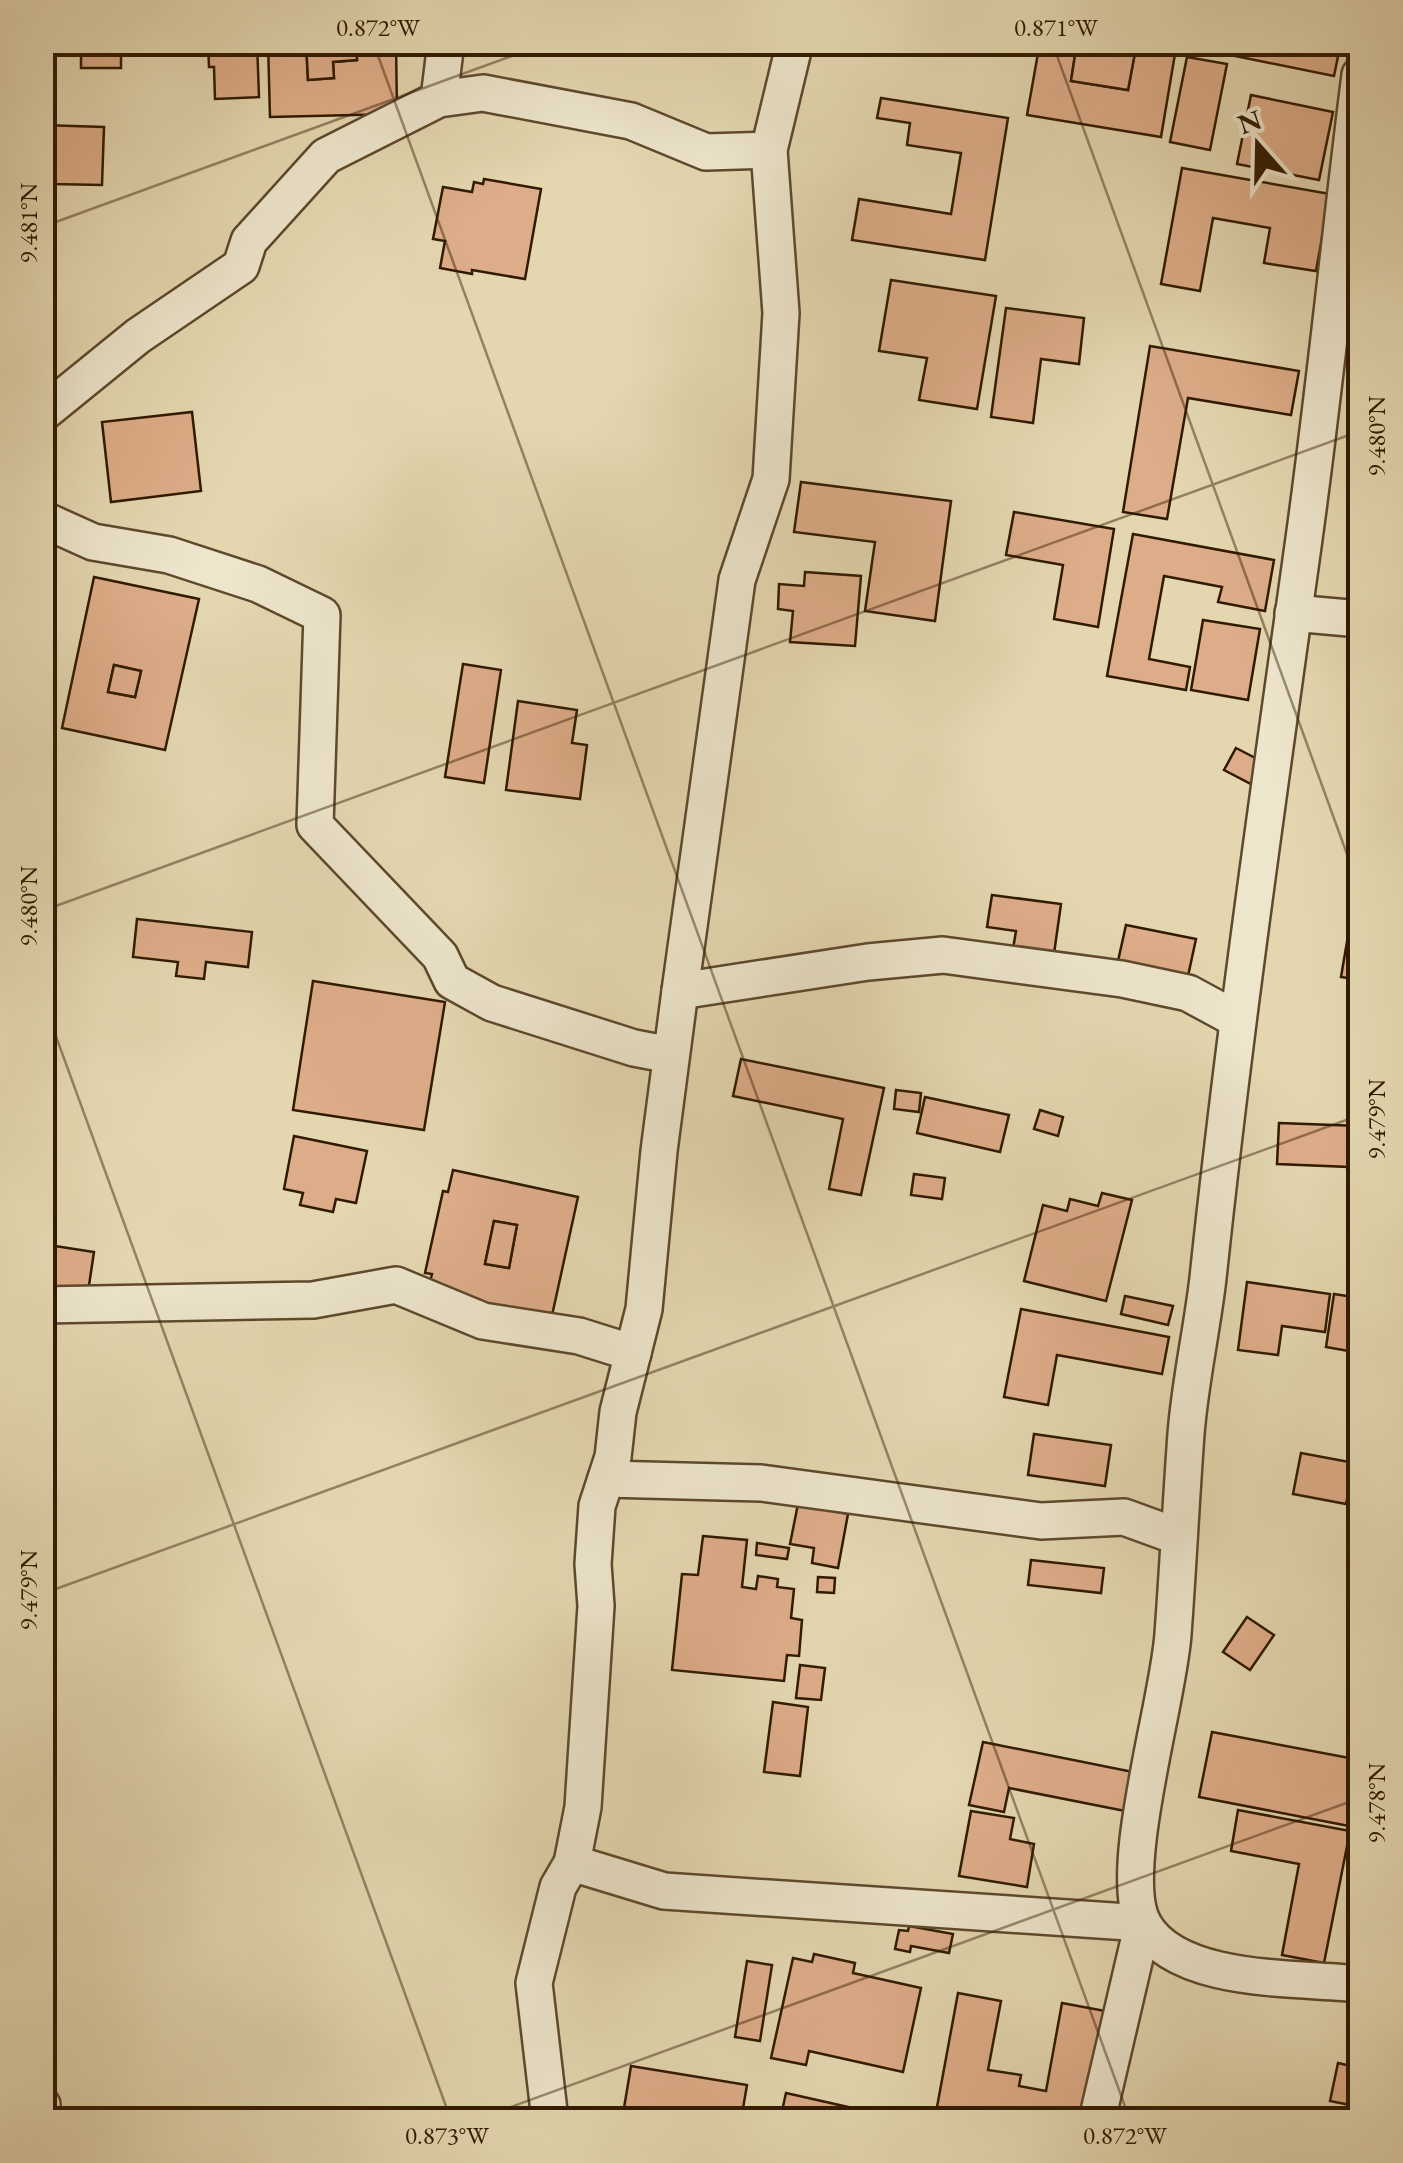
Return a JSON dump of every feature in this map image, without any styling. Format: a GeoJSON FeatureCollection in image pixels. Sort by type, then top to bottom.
{"type":"FeatureCollection","features":[{"type":"Feature","properties":{"kind":"street"},"geometry":{"type":"LineString","coordinates":[[439,100],[446,42]]}},
{"type":"Feature","properties":{"kind":"street"},"geometry":{"type":"LineString","coordinates":[[550,2120],[534,1983],[558,1887],[572,1863],[583,1807],[596,1606],[593,1564],[597,1506],[614,1457],[618,1412],[644,1308],[680,991],[737,580],[771,480],[781,314],[770,150],[795,42]]}},
{"type":"Feature","properties":{"kind":"street"},"geometry":{"type":"LineString","coordinates":[[1097,2120],[1143,1923],[1134,1879],[1172,1656],[1186,1428],[1206,1296],[1236,1019],[1294,613],[1360,75]]}},
{"type":"Feature","properties":{"kind":"street"},"geometry":{"type":"LineString","coordinates":[[42,414],[138,336],[241,266],[250,241],[326,156],[439,100],[483,93],[631,121],[706,152],[770,150]]}},
{"type":"Feature","properties":{"kind":"street"},"geometry":{"type":"LineString","coordinates":[[42,519],[93,542],[169,554],[258,584],[322,615],[315,825],[440,956],[452,981],[492,1003],[634,1048],[672,1055]]}},
{"type":"Feature","properties":{"kind":"street"},"geometry":{"type":"LineString","coordinates":[[1294,613],[1360,619]]}},
{"type":"Feature","properties":{"kind":"street"},"geometry":{"type":"LineString","coordinates":[[680,991],[868,962],[943,956],[1188,993],[1236,1019]]}},
{"type":"Feature","properties":{"kind":"street"},"geometry":{"type":"LineString","coordinates":[[42,1305],[313,1300],[396,1285],[483,1321],[579,1336],[633,1353]]}},
{"type":"Feature","properties":{"kind":"street"},"geometry":{"type":"LineString","coordinates":[[606,1480],[761,1483],[1040,1522],[1124,1517],[1179,1537]]}},
{"type":"Feature","properties":{"kind":"street"},"geometry":{"type":"LineString","coordinates":[[572,1863],[664,1891],[1143,1923],[1166,1948],[1198,1964],[1230,1973],[1360,1984]]}},
{"type":"Feature","properties":{"kind":"building"},"geometry":{"type":"Polygon","coordinates":[[[81,42],[121,42],[121,68],[81,68],[81,42]]]}},
{"type":"Feature","properties":{"kind":"building"},"geometry":{"type":"Polygon","coordinates":[[[208,42],[257,42],[259,97],[215,99],[208,42]]]}},
{"type":"Feature","properties":{"kind":"building"},"geometry":{"type":"Polygon","coordinates":[[[268,42],[306,42],[308,80],[334,78],[333,62],[357,60],[356,42],[396,42],[397,114],[270,117],[268,42]]]}},
{"type":"Feature","properties":{"kind":"building"},"geometry":{"type":"Polygon","coordinates":[[[306,42],[356,42],[357,60],[333,62],[334,78],[308,80],[306,42]]]}},
{"type":"Feature","properties":{"kind":"building"},"geometry":{"type":"Polygon","coordinates":[[[1040,42],[1077,42],[1071,81],[1128,90],[1137,42],[1177,42],[1161,137],[1027,115],[1040,42]]]}},
{"type":"Feature","properties":{"kind":"building"},"geometry":{"type":"Polygon","coordinates":[[[1077,42],[1137,42],[1128,90],[1071,81],[1077,42]]]}},
{"type":"Feature","properties":{"kind":"building"},"geometry":{"type":"Polygon","coordinates":[[[1192,42],[1341,42],[1334,76],[1191,47],[1192,42]]]}},
{"type":"Feature","properties":{"kind":"building"},"geometry":{"type":"Polygon","coordinates":[[[1187,57],[1227,64],[1210,150],[1170,142],[1187,57]]]}},
{"type":"Feature","properties":{"kind":"building"},"geometry":{"type":"Polygon","coordinates":[[[1251,95],[1333,112],[1319,180],[1237,164],[1251,95]]]}},
{"type":"Feature","properties":{"kind":"building"},"geometry":{"type":"Polygon","coordinates":[[[881,98],[1008,118],[985,260],[852,240],[859,199],[951,214],[961,153],[907,145],[910,123],[877,118],[881,98]]]}},
{"type":"Feature","properties":{"kind":"building"},"geometry":{"type":"Polygon","coordinates":[[[42,125],[104,127],[102,185],[52,184],[52,166],[42,166],[42,125]]]}},
{"type":"Feature","properties":{"kind":"building"},"geometry":{"type":"Polygon","coordinates":[[[1182,168],[1330,194],[1316,271],[1264,263],[1270,228],[1213,218],[1200,291],[1161,284],[1182,168]]]}},
{"type":"Feature","properties":{"kind":"building"},"geometry":{"type":"Polygon","coordinates":[[[484,179],[541,189],[525,279],[440,268],[445,241],[433,239],[443,187],[472,192],[474,182],[483,184],[484,179]]]}},
{"type":"Feature","properties":{"kind":"building"},"geometry":{"type":"Polygon","coordinates":[[[891,280],[996,296],[977,409],[919,400],[927,358],[879,351],[891,280]]]}},
{"type":"Feature","properties":{"kind":"building"},"geometry":{"type":"Polygon","coordinates":[[[1006,308],[1084,318],[1079,364],[1041,359],[1033,423],[991,417],[1006,308]]]}},
{"type":"Feature","properties":{"kind":"building"},"geometry":{"type":"Polygon","coordinates":[[[1150,346],[1299,371],[1291,415],[1188,398],[1167,519],[1123,512],[1150,346]]]}},
{"type":"Feature","properties":{"kind":"building"},"geometry":{"type":"Polygon","coordinates":[[[192,412],[201,491],[111,502],[102,422],[192,412]]]}},
{"type":"Feature","properties":{"kind":"building"},"geometry":{"type":"Polygon","coordinates":[[[801,482],[951,501],[935,621],[865,611],[875,542],[794,532],[801,482]]]}},
{"type":"Feature","properties":{"kind":"building"},"geometry":{"type":"Polygon","coordinates":[[[1014,512],[1114,529],[1098,627],[1054,619],[1063,565],[1006,555],[1014,512]]]}},
{"type":"Feature","properties":{"kind":"building"},"geometry":{"type":"Polygon","coordinates":[[[1133,534],[1274,560],[1265,611],[1218,602],[1222,587],[1164,576],[1149,659],[1190,667],[1186,690],[1107,676],[1133,534]]]}},
{"type":"Feature","properties":{"kind":"building"},"geometry":{"type":"Polygon","coordinates":[[[805,572],[861,576],[855,646],[790,642],[793,611],[778,609],[779,584],[804,586],[805,572]]]}},
{"type":"Feature","properties":{"kind":"building"},"geometry":{"type":"Polygon","coordinates":[[[94,577],[199,599],[165,750],[62,728],[94,577]],[[114,665],[108,692],[135,697],[141,671],[114,665]]]}},
{"type":"Feature","properties":{"kind":"building"},"geometry":{"type":"Polygon","coordinates":[[[1203,620],[1260,629],[1248,700],[1191,690],[1203,620]]]}},
{"type":"Feature","properties":{"kind":"building"},"geometry":{"type":"Polygon","coordinates":[[[463,664],[501,670],[484,783],[445,777],[463,664]]]}},
{"type":"Feature","properties":{"kind":"building"},"geometry":{"type":"Polygon","coordinates":[[[114,665],[141,671],[135,697],[108,692],[114,665]]]}},
{"type":"Feature","properties":{"kind":"building"},"geometry":{"type":"Polygon","coordinates":[[[518,701],[577,710],[572,743],[587,745],[580,799],[506,790],[518,701]]]}},
{"type":"Feature","properties":{"kind":"building"},"geometry":{"type":"Polygon","coordinates":[[[1236,748],[1263,762],[1251,784],[1224,770],[1236,748]]]}},
{"type":"Feature","properties":{"kind":"building"},"geometry":{"type":"Polygon","coordinates":[[[992,895],[1061,904],[1053,961],[1012,955],[1016,931],[987,927],[992,895]]]}},
{"type":"Feature","properties":{"kind":"building"},"geometry":{"type":"Polygon","coordinates":[[[137,919],[252,932],[248,967],[206,962],[204,979],[176,976],[178,962],[133,957],[137,919]]]}},
{"type":"Feature","properties":{"kind":"building"},"geometry":{"type":"Polygon","coordinates":[[[1126,925],[1196,939],[1188,976],[1118,961],[1126,925]]]}},
{"type":"Feature","properties":{"kind":"building"},"geometry":{"type":"Polygon","coordinates":[[[1348,936],[1360,938],[1360,980],[1341,977],[1348,936]]]}},
{"type":"Feature","properties":{"kind":"building"},"geometry":{"type":"Polygon","coordinates":[[[313,981],[445,1002],[424,1130],[293,1110],[313,981]]]}},
{"type":"Feature","properties":{"kind":"building"},"geometry":{"type":"Polygon","coordinates":[[[741,1059],[884,1088],[861,1195],[829,1189],[843,1119],[733,1096],[741,1059]]]}},
{"type":"Feature","properties":{"kind":"building"},"geometry":{"type":"Polygon","coordinates":[[[896,1090],[921,1093],[919,1112],[894,1109],[896,1090]]]}},
{"type":"Feature","properties":{"kind":"building"},"geometry":{"type":"Polygon","coordinates":[[[925,1097],[1009,1115],[1000,1152],[917,1133],[925,1097]]]}},
{"type":"Feature","properties":{"kind":"building"},"geometry":{"type":"Polygon","coordinates":[[[1040,1110],[1063,1117],[1058,1136],[1034,1129],[1040,1110]]]}},
{"type":"Feature","properties":{"kind":"building"},"geometry":{"type":"Polygon","coordinates":[[[1279,1123],[1360,1126],[1360,1182],[1349,1182],[1349,1167],[1277,1164],[1279,1123]]]}},
{"type":"Feature","properties":{"kind":"building"},"geometry":{"type":"Polygon","coordinates":[[[294,1136],[367,1151],[356,1203],[336,1199],[333,1212],[300,1205],[303,1193],[284,1189],[294,1136]]]}},
{"type":"Feature","properties":{"kind":"building"},"geometry":{"type":"Polygon","coordinates":[[[453,1170],[578,1197],[551,1320],[427,1293],[432,1274],[425,1273],[443,1191],[448,1192],[453,1170]],[[494,1221],[485,1264],[509,1268],[517,1225],[494,1221]]]}},
{"type":"Feature","properties":{"kind":"building"},"geometry":{"type":"Polygon","coordinates":[[[914,1174],[945,1178],[942,1199],[911,1195],[914,1174]]]}},
{"type":"Feature","properties":{"kind":"building"},"geometry":{"type":"Polygon","coordinates":[[[1102,1193],[1132,1200],[1106,1301],[1024,1281],[1043,1205],[1067,1211],[1070,1199],[1098,1206],[1102,1193]]]}},
{"type":"Feature","properties":{"kind":"building"},"geometry":{"type":"Polygon","coordinates":[[[494,1221],[517,1225],[509,1268],[485,1264],[494,1221]]]}},
{"type":"Feature","properties":{"kind":"building"},"geometry":{"type":"Polygon","coordinates":[[[42,1244],[94,1252],[88,1292],[42,1285],[42,1244]]]}},
{"type":"Feature","properties":{"kind":"building"},"geometry":{"type":"Polygon","coordinates":[[[1247,1282],[1330,1294],[1325,1332],[1282,1326],[1278,1355],[1238,1350],[1247,1282]]]}},
{"type":"Feature","properties":{"kind":"building"},"geometry":{"type":"Polygon","coordinates":[[[1334,1294],[1360,1298],[1360,1353],[1326,1347],[1334,1294]]]}},
{"type":"Feature","properties":{"kind":"building"},"geometry":{"type":"Polygon","coordinates":[[[1125,1296],[1173,1306],[1168,1325],[1121,1314],[1125,1296]]]}},
{"type":"Feature","properties":{"kind":"building"},"geometry":{"type":"Polygon","coordinates":[[[1021,1309],[1169,1337],[1162,1374],[1057,1355],[1048,1405],[1004,1397],[1021,1309]]]}},
{"type":"Feature","properties":{"kind":"building"},"geometry":{"type":"Polygon","coordinates":[[[1034,1434],[1111,1445],[1105,1486],[1028,1475],[1034,1434]]]}},
{"type":"Feature","properties":{"kind":"building"},"geometry":{"type":"Polygon","coordinates":[[[1301,1453],[1360,1464],[1360,1492],[1349,1491],[1346,1504],[1293,1494],[1301,1453]]]}},
{"type":"Feature","properties":{"kind":"building"},"geometry":{"type":"Polygon","coordinates":[[[798,1504],[848,1514],[838,1568],[812,1563],[814,1548],[790,1544],[798,1504]]]}},
{"type":"Feature","properties":{"kind":"building"},"geometry":{"type":"Polygon","coordinates":[[[703,1536],[747,1540],[742,1587],[756,1589],[758,1576],[778,1579],[777,1587],[794,1589],[791,1618],[802,1620],[799,1656],[787,1655],[784,1681],[672,1670],[682,1574],[698,1575],[703,1536]]]}},
{"type":"Feature","properties":{"kind":"building"},"geometry":{"type":"Polygon","coordinates":[[[757,1543],[789,1548],[787,1559],[756,1555],[757,1543]]]}},
{"type":"Feature","properties":{"kind":"building"},"geometry":{"type":"Polygon","coordinates":[[[1031,1560],[1104,1568],[1101,1593],[1028,1585],[1031,1560]]]}},
{"type":"Feature","properties":{"kind":"building"},"geometry":{"type":"Polygon","coordinates":[[[818,1577],[835,1578],[834,1593],[817,1592],[818,1577]]]}},
{"type":"Feature","properties":{"kind":"building"},"geometry":{"type":"Polygon","coordinates":[[[1247,1617],[1274,1635],[1250,1670],[1223,1652],[1247,1617]]]}},
{"type":"Feature","properties":{"kind":"building"},"geometry":{"type":"Polygon","coordinates":[[[800,1665],[825,1668],[821,1700],[796,1698],[800,1665]]]}},
{"type":"Feature","properties":{"kind":"building"},"geometry":{"type":"Polygon","coordinates":[[[773,1702],[808,1707],[800,1776],[764,1772],[773,1702]]]}},
{"type":"Feature","properties":{"kind":"building"},"geometry":{"type":"Polygon","coordinates":[[[1212,1732],[1360,1760],[1349,1826],[1199,1797],[1212,1732]]]}},
{"type":"Feature","properties":{"kind":"building"},"geometry":{"type":"Polygon","coordinates":[[[983,1742],[1133,1772],[1125,1811],[1009,1788],[1004,1812],[969,1805],[983,1742]]]}},
{"type":"Feature","properties":{"kind":"building"},"geometry":{"type":"Polygon","coordinates":[[[1238,1810],[1350,1831],[1324,1963],[1282,1955],[1299,1864],[1231,1851],[1238,1810]]]}},
{"type":"Feature","properties":{"kind":"building"},"geometry":{"type":"Polygon","coordinates":[[[971,1811],[1014,1818],[1010,1839],[1034,1844],[1027,1887],[959,1876],[971,1811]]]}},
{"type":"Feature","properties":{"kind":"building"},"geometry":{"type":"Polygon","coordinates":[[[909,1926],[953,1934],[949,1953],[911,1946],[910,1952],[895,1949],[899,1930],[908,1931],[909,1926]]]}},
{"type":"Feature","properties":{"kind":"building"},"geometry":{"type":"Polygon","coordinates":[[[814,1954],[855,1963],[853,1973],[921,1988],[903,2072],[809,2051],[806,2065],[771,2058],[793,1958],[812,1962],[814,1954]]]}},
{"type":"Feature","properties":{"kind":"building"},"geometry":{"type":"Polygon","coordinates":[[[747,1961],[772,1965],[760,2041],[735,2037],[747,1961]]]}},
{"type":"Feature","properties":{"kind":"building"},"geometry":{"type":"Polygon","coordinates":[[[958,1993],[1001,2001],[988,2070],[1021,2075],[1019,2086],[1046,2091],[1062,2003],[1105,2011],[1085,2120],[935,2118],[958,1993]]]}},
{"type":"Feature","properties":{"kind":"building"},"geometry":{"type":"Polygon","coordinates":[[[1338,2063],[1360,2068],[1360,2107],[1330,2101],[1338,2063]]]}},
{"type":"Feature","properties":{"kind":"building"},"geometry":{"type":"Polygon","coordinates":[[[631,2066],[747,2085],[741,2120],[622,2120],[631,2066]]]}},
{"type":"Feature","properties":{"kind":"building"},"geometry":{"type":"Polygon","coordinates":[[[786,2093],[906,2120],[780,2120],[786,2093]]]}}]}
